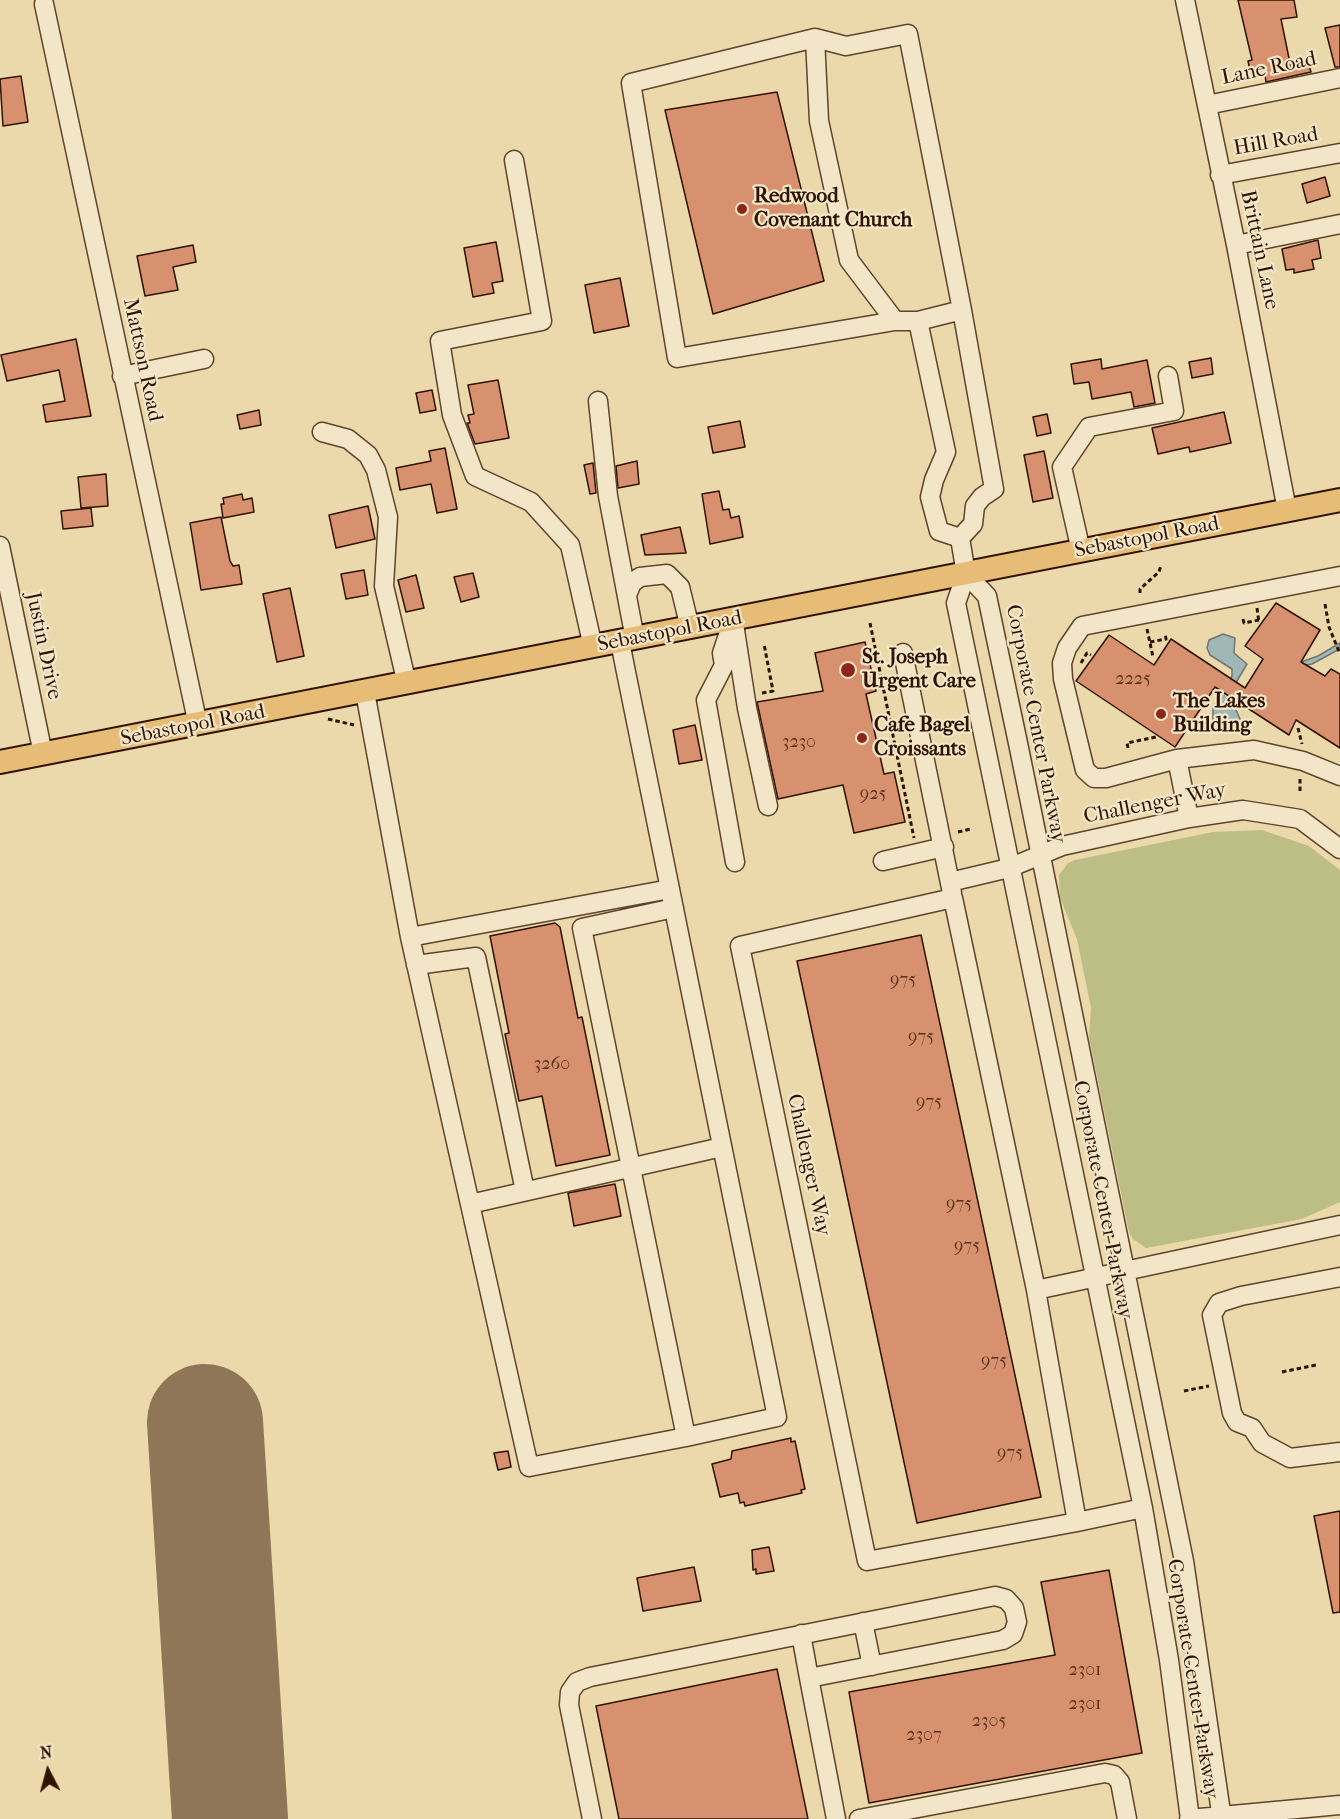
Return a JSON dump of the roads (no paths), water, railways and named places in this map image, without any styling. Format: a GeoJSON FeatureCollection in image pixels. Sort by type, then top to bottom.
{"type":"FeatureCollection","features":[{"type":"Feature","properties":{"kind":"main road","name":"Sebastopol Road"},"geometry":{"type":"LineString","coordinates":[[0,762],[1340,500]]}},
{"type":"Feature","properties":{"kind":"street","name":"Brittain Lane"},"geometry":{"type":"LineString","coordinates":[[1185,0],[1236,245],[1287,510]]}},
{"type":"Feature","properties":{"kind":"street","name":"Mattson Road"},"geometry":{"type":"LineString","coordinates":[[44,4],[198,725]]}},
{"type":"Feature","properties":{"kind":"street"},"geometry":{"type":"LineString","coordinates":[[960,538],[973,524],[975,506],[982,497],[994,489],[962,310],[908,34],[846,46],[815,38],[631,82],[677,358],[895,321],[918,321],[962,310]]}},
{"type":"Feature","properties":{"kind":"street"},"geometry":{"type":"LineString","coordinates":[[815,38],[819,121],[849,260],[895,321]]}},
{"type":"Feature","properties":{"kind":"street","name":"Lane Road"},"geometry":{"type":"LineString","coordinates":[[1207,105],[1340,78]]}},
{"type":"Feature","properties":{"kind":"street","name":"Hill Road"},"geometry":{"type":"LineString","coordinates":[[1220,175],[1340,153]]}},
{"type":"Feature","properties":{"kind":"street"},"geometry":{"type":"LineString","coordinates":[[514,160],[542,321],[440,341],[452,415],[475,476],[531,502],[570,545],[593,647]]}},
{"type":"Feature","properties":{"kind":"street"},"geometry":{"type":"LineString","coordinates":[[1236,245],[1340,224]]}},
{"type":"Feature","properties":{"kind":"street"},"geometry":{"type":"LineString","coordinates":[[918,321],[946,452],[933,480],[930,497],[939,531],[960,538]]}},
{"type":"Feature","properties":{"kind":"street"},"geometry":{"type":"LineString","coordinates":[[122,376],[204,359]]}},
{"type":"Feature","properties":{"kind":"street"},"geometry":{"type":"LineString","coordinates":[[1081,551],[1062,467],[1089,427],[1174,411],[1168,376]]}},
{"type":"Feature","properties":{"kind":"street"},"geometry":{"type":"LineString","coordinates":[[365,692],[410,937],[529,1467],[777,1418],[670,889],[627,640],[627,595],[608,496],[598,401]]}},
{"type":"Feature","properties":{"kind":"street"},"geometry":{"type":"LineString","coordinates":[[322,432],[348,439],[368,455],[376,470],[388,517],[384,586],[407,684]]}},
{"type":"Feature","properties":{"kind":"street"},"geometry":{"type":"LineString","coordinates":[[960,538],[966,574]]}},
{"type":"Feature","properties":{"kind":"street","name":"Justin Drive"},"geometry":{"type":"LineString","coordinates":[[0,546],[8,632],[43,754]]}},
{"type":"Feature","properties":{"kind":"street"},"geometry":{"type":"LineString","coordinates":[[627,595],[632,583],[640,577],[667,574],[680,587],[690,628]]}},
{"type":"Feature","properties":{"kind":"street","name":"Corporate Center Parkway"},"geometry":{"type":"LineString","coordinates":[[1190,1819],[1169,1659],[1143,1508],[956,603],[966,574],[987,596],[1184,1561],[1222,1817]]}},
{"type":"Feature","properties":{"kind":"street"},"geometry":{"type":"LineString","coordinates":[[1340,576],[1082,626],[1066,648],[1062,663],[1068,706],[1085,770],[1094,777],[1106,778],[1177,759],[1254,750],[1302,761],[1340,776]]}},
{"type":"Feature","properties":{"kind":"street"},"geometry":{"type":"LineString","coordinates":[[733,620],[747,708],[768,806]]}},
{"type":"Feature","properties":{"kind":"street"},"geometry":{"type":"LineString","coordinates":[[733,620],[722,653],[724,665],[706,700],[735,862]]}},
{"type":"Feature","properties":{"kind":"street"},"geometry":{"type":"LineString","coordinates":[[903,653],[949,839],[951,890],[1036,1290],[1077,1522],[1143,1508]]}},
{"type":"Feature","properties":{"kind":"street"},"geometry":{"type":"LineString","coordinates":[[1177,759],[1189,818]]}},
{"type":"Feature","properties":{"kind":"street","name":"Challenger Way"},"geometry":{"type":"LineString","coordinates":[[1077,1522],[867,1561],[740,946],[951,890],[1062,846],[1189,818],[1243,810],[1300,819],[1339,845]]}},
{"type":"Feature","properties":{"kind":"street"},"geometry":{"type":"LineString","coordinates":[[883,861],[949,839]]}},
{"type":"Feature","properties":{"kind":"street"},"geometry":{"type":"LineString","coordinates":[[410,937],[670,889]]}},
{"type":"Feature","properties":{"kind":"street"},"geometry":{"type":"LineString","coordinates":[[674,909],[582,928],[686,1437]]}},
{"type":"Feature","properties":{"kind":"street"},"geometry":{"type":"LineString","coordinates":[[416,965],[476,957],[525,1191]]}},
{"type":"Feature","properties":{"kind":"street"},"geometry":{"type":"LineString","coordinates":[[470,1204],[722,1147]]}},
{"type":"Feature","properties":{"kind":"street"},"geometry":{"type":"LineString","coordinates":[[1036,1290],[1340,1225]]}},
{"type":"Feature","properties":{"kind":"street"},"geometry":{"type":"LineString","coordinates":[[1340,1277],[1240,1296],[1219,1303],[1212,1315],[1232,1413],[1238,1422],[1252,1428],[1262,1443],[1290,1458],[1340,1452]]}},
{"type":"Feature","properties":{"kind":"street"},"geometry":{"type":"LineString","coordinates":[[592,1819],[569,1705],[570,1692],[577,1682],[590,1677],[995,1596],[1006,1599],[1017,1622],[1013,1634],[1003,1640],[809,1678]]}},
{"type":"Feature","properties":{"kind":"street"},"geometry":{"type":"LineString","coordinates":[[862,1622],[872,1666]]}},
{"type":"Feature","properties":{"kind":"street"},"geometry":{"type":"LineString","coordinates":[[801,1634],[836,1819]]}},
{"type":"Feature","properties":{"kind":"street"},"geometry":{"type":"LineString","coordinates":[[859,1819],[1105,1773],[1114,1775],[1120,1782],[1127,1819]]}},
{"type":"Feature","properties":{"kind":"street"},"geometry":{"type":"LineString","coordinates":[[1190,1819],[1340,1805]]}},
{"type":"Feature","properties":{"kind":"water"},"geometry":{"type":"Polygon","coordinates":[[[1223,634],[1235,638],[1234,653],[1247,664],[1234,686],[1233,703],[1240,719],[1232,725],[1223,727],[1213,721],[1213,707],[1232,676],[1232,669],[1210,655],[1207,648],[1209,640],[1223,634]]]}},
{"type":"Feature","properties":{"kind":"water"},"geometry":{"type":"Polygon","coordinates":[[[1340,643],[1340,649],[1312,664],[1306,665],[1301,662],[1318,656],[1340,643]]]}},
{"type":"Feature","properties":{"kind":"place","name":"Redwood Covenant Church"},"geometry":{"type":"Point","coordinates":[742,209]}},
{"type":"Feature","properties":{"kind":"place","name":"St. Joseph Urgent Care"},"geometry":{"type":"Point","coordinates":[848,670]}},
{"type":"Feature","properties":{"kind":"place","name":"The Lakes Building"},"geometry":{"type":"Point","coordinates":[1161,714]}},
{"type":"Feature","properties":{"kind":"place","name":"Cafe Bagel Croissants"},"geometry":{"type":"Point","coordinates":[862,738]}}]}
